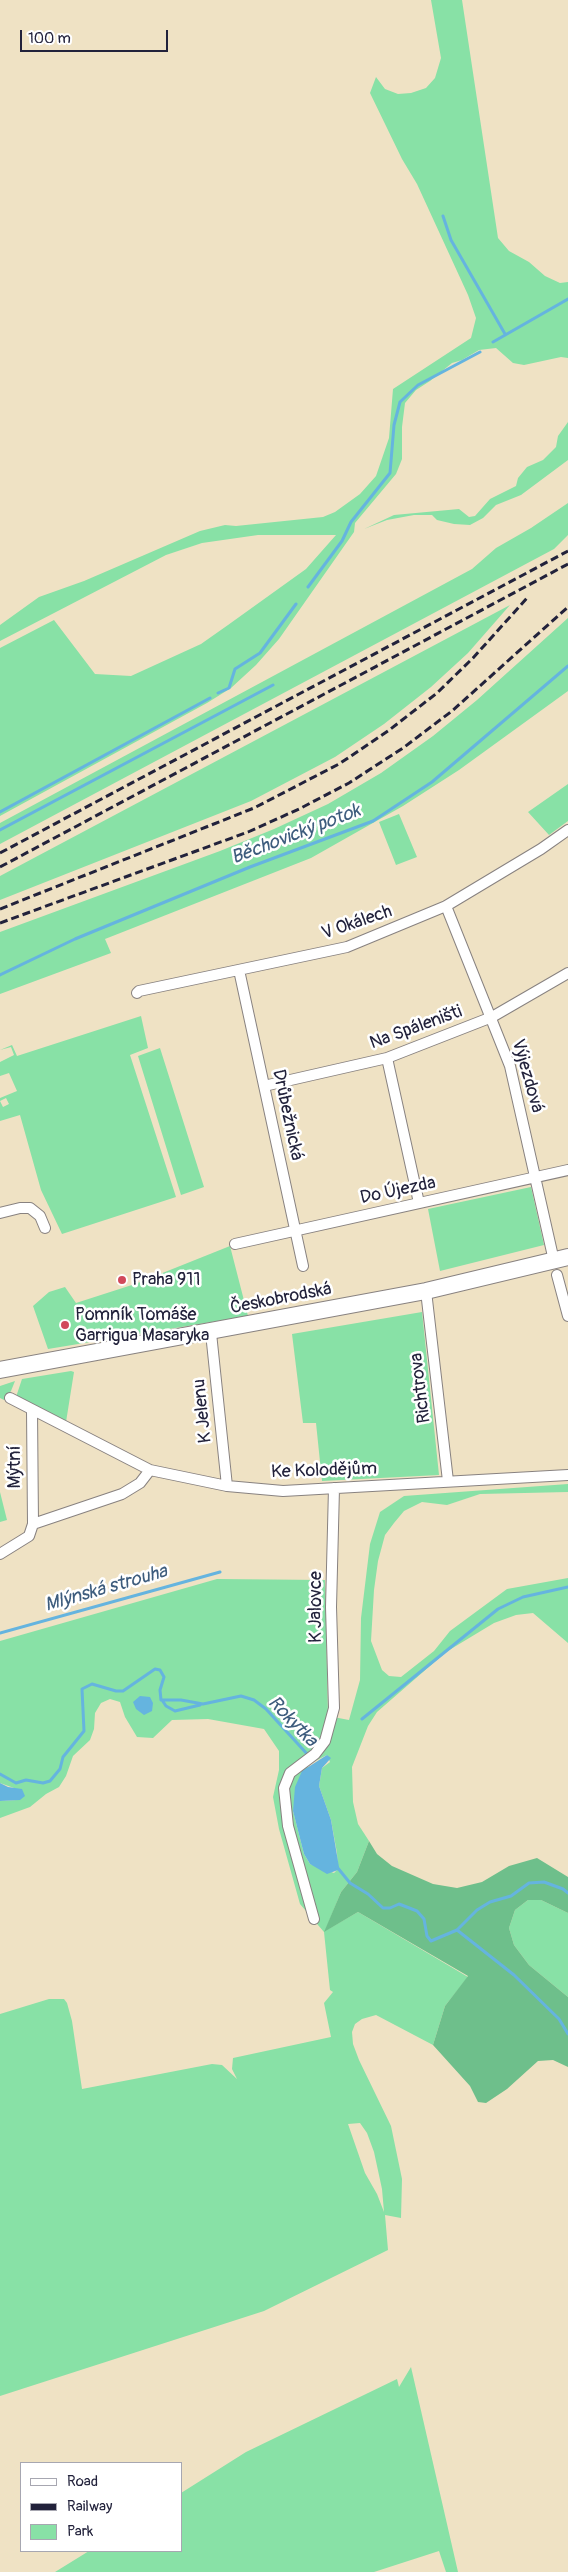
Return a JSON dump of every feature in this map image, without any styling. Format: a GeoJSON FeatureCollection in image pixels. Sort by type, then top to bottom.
{"type":"FeatureCollection","features":[{"type":"Feature","properties":{"kind":"main road","name":"Českobrodská"},"geometry":{"type":"LineString","coordinates":[[0,1370],[211,1333],[560,1265]]}},
{"type":"Feature","properties":{"kind":"street","name":"V Okálech"},"geometry":{"type":"LineString","coordinates":[[137,991],[347,947],[446,906],[541,849],[568,830]]}},
{"type":"Feature","properties":{"kind":"street","name":"Výjezdová"},"geometry":{"type":"LineString","coordinates":[[446,906],[510,1066],[535,1178],[560,1265],[568,1316]]}},
{"type":"Feature","properties":{"kind":"street","name":"Drůbežnická"},"geometry":{"type":"LineString","coordinates":[[239,970],[303,1266]]}},
{"type":"Feature","properties":{"kind":"street","name":"Na Spáleništi"},"geometry":{"type":"LineString","coordinates":[[264,1086],[387,1058],[492,1018],[568,973]]}},
{"type":"Feature","properties":{"kind":"street"},"geometry":{"type":"LineString","coordinates":[[387,1058],[419,1203]]}},
{"type":"Feature","properties":{"kind":"street","name":"Do Újezda"},"geometry":{"type":"LineString","coordinates":[[235,1244],[568,1170]]}},
{"type":"Feature","properties":{"kind":"street"},"geometry":{"type":"LineString","coordinates":[[0,1214],[20,1208],[30,1208],[40,1216],[45,1228]]}},
{"type":"Feature","properties":{"kind":"street","name":"Richtrova"},"geometry":{"type":"LineString","coordinates":[[426,1291],[448,1481]]}},
{"type":"Feature","properties":{"kind":"street","name":"K Jelenu"},"geometry":{"type":"LineString","coordinates":[[211,1333],[227,1486]]}},
{"type":"Feature","properties":{"kind":"street","name":"Ke Kolodějům"},"geometry":{"type":"LineString","coordinates":[[10,1398],[150,1470],[227,1486],[283,1491],[568,1475]]}},
{"type":"Feature","properties":{"kind":"street","name":"Mýtní"},"geometry":{"type":"LineString","coordinates":[[32,1410],[33,1524]]}},
{"type":"Feature","properties":{"kind":"street"},"geometry":{"type":"LineString","coordinates":[[0,1554],[29,1536],[33,1524],[122,1494],[140,1482],[150,1470]]}},
{"type":"Feature","properties":{"kind":"street","name":"K Jalovce"},"geometry":{"type":"LineString","coordinates":[[314,1919],[288,1826],[284,1796],[286,1780],[298,1766],[315,1754],[325,1741],[331,1726],[334,1708],[331,1607],[334,1488]]}},
{"type":"Feature","properties":{"kind":"green space"},"geometry":{"type":"Polygon","coordinates":[[[431,0],[462,0],[498,238],[509,251],[529,262],[545,276],[560,283],[568,282],[568,358],[561,357],[524,365],[513,363],[496,348],[479,350],[462,360],[452,363],[416,390],[405,403],[402,427],[402,459],[396,474],[355,523],[354,532],[279,639],[256,665],[231,688],[207,703],[0,816],[0,648],[54,620],[95,674],[131,676],[201,644],[306,569],[336,535],[258,535],[202,543],[166,555],[0,641],[0,625],[39,597],[84,581],[200,531],[225,525],[236,526],[323,517],[335,512],[360,494],[376,476],[389,438],[393,389],[471,338],[476,318],[468,295],[417,184],[402,159],[370,93],[376,77],[385,89],[398,94],[411,93],[426,88],[435,78],[441,58],[431,0]]]}},
{"type":"Feature","properties":{"kind":"green space"},"geometry":{"type":"Polygon","coordinates":[[[568,422],[568,460],[521,495],[496,505],[483,518],[470,525],[437,520],[432,515],[414,515],[387,520],[364,529],[394,515],[459,509],[469,517],[475,516],[490,499],[516,486],[518,478],[527,467],[543,460],[556,447],[558,436],[568,422]]]}},
{"type":"Feature","properties":{"kind":"green space"},"geometry":{"type":"Polygon","coordinates":[[[568,503],[568,535],[554,549],[0,844],[0,823],[472,569],[496,548],[531,528],[568,503]]]}},
{"type":"Feature","properties":{"kind":"green space"},"geometry":{"type":"Polygon","coordinates":[[[510,605],[468,653],[431,687],[384,724],[335,757],[251,801],[0,900],[0,876],[510,605]]]}},
{"type":"Feature","properties":{"kind":"green space"},"geometry":{"type":"Polygon","coordinates":[[[568,618],[568,691],[459,770],[403,806],[311,858],[105,939],[111,953],[0,994],[0,932],[220,851],[328,804],[381,773],[433,736],[477,700],[568,618]]]}},
{"type":"Feature","properties":{"kind":"green space"},"geometry":{"type":"Polygon","coordinates":[[[568,784],[568,821],[549,835],[528,812],[568,784]]]}},
{"type":"Feature","properties":{"kind":"green space"},"geometry":{"type":"Polygon","coordinates":[[[399,814],[417,857],[396,865],[379,822],[399,814]]]}},
{"type":"Feature","properties":{"kind":"green space"},"geometry":{"type":"Polygon","coordinates":[[[141,1016],[148,1048],[130,1055],[176,1197],[62,1234],[41,1190],[20,1115],[0,1121],[0,1098],[17,1091],[9,1073],[0,1076],[0,1062],[14,1055],[11,1047],[0,1050],[12,1045],[17,1056],[141,1016]],[[6,1098],[0,1101],[3,1107],[9,1104],[6,1098]]]}},
{"type":"Feature","properties":{"kind":"green space"},"geometry":{"type":"Polygon","coordinates":[[[160,1048],[204,1187],[181,1195],[138,1056],[160,1048]]]}},
{"type":"Feature","properties":{"kind":"green space"},"geometry":{"type":"Polygon","coordinates":[[[531,1187],[544,1245],[440,1271],[428,1209],[531,1187]]]}},
{"type":"Feature","properties":{"kind":"green space"},"geometry":{"type":"Polygon","coordinates":[[[230,1246],[248,1316],[48,1349],[33,1306],[49,1292],[65,1287],[76,1303],[135,1284],[230,1246]]]}},
{"type":"Feature","properties":{"kind":"green space"},"geometry":{"type":"Polygon","coordinates":[[[422,1312],[439,1475],[322,1481],[316,1423],[303,1423],[292,1334],[422,1312]]]}},
{"type":"Feature","properties":{"kind":"green space"},"geometry":{"type":"Polygon","coordinates":[[[74,1372],[66,1422],[16,1397],[22,1379],[74,1372]]]}},
{"type":"Feature","properties":{"kind":"green space"},"geometry":{"type":"Polygon","coordinates":[[[15,1381],[11,1391],[4,1400],[0,1398],[0,1386],[15,1381]]]}},
{"type":"Feature","properties":{"kind":"green space"},"geometry":{"type":"Polygon","coordinates":[[[568,1484],[568,1492],[480,1494],[447,1505],[422,1502],[404,1511],[385,1535],[378,1561],[371,1641],[382,1670],[389,1676],[401,1677],[434,1651],[450,1631],[507,1589],[568,1578],[568,1643],[533,1613],[516,1615],[494,1623],[446,1652],[377,1712],[368,1726],[352,1767],[353,1802],[358,1824],[369,1841],[357,1872],[341,1892],[325,1931],[358,1912],[468,1977],[445,2006],[433,2045],[376,2015],[362,2019],[355,2024],[352,2032],[353,2044],[359,2060],[391,2126],[402,2179],[401,2218],[385,2215],[388,2250],[264,2311],[0,2396],[0,2014],[49,1999],[64,1999],[72,2021],[82,2089],[212,2064],[222,2065],[237,2079],[232,2069],[233,2058],[331,2037],[324,2003],[333,1992],[330,1990],[324,1932],[300,1904],[279,1829],[273,1797],[279,1770],[279,1751],[264,1729],[208,1719],[172,1720],[153,1738],[137,1737],[125,1717],[120,1702],[110,1699],[101,1703],[95,1713],[94,1729],[90,1740],[73,1756],[66,1776],[59,1787],[46,1794],[30,1807],[0,1818],[0,1801],[17,1800],[14,1788],[0,1783],[0,1641],[217,1579],[325,1580],[328,1716],[349,1720],[360,1680],[361,1618],[370,1544],[380,1512],[404,1496],[568,1484]],[[327,1755],[309,1764],[293,1811],[304,1854],[310,1864],[334,1873],[338,1869],[337,1853],[331,1820],[319,1786],[322,1768],[330,1762],[327,1755]],[[360,2123],[348,2124],[365,2173],[377,2194],[384,2212],[382,2189],[374,2152],[367,2133],[360,2123]]]}},
{"type":"Feature","properties":{"kind":"green space"},"geometry":{"type":"Polygon","coordinates":[[[0,1492],[7,1520],[0,1522],[0,1492]]]}},
{"type":"Feature","properties":{"kind":"green space"},"geometry":{"type":"Polygon","coordinates":[[[369,1841],[377,1854],[392,1866],[433,1884],[457,1888],[482,1882],[509,1866],[537,1858],[568,1877],[568,1913],[541,1900],[528,1900],[515,1910],[509,1928],[514,1945],[529,1965],[568,1997],[568,2067],[553,2060],[538,2061],[507,2089],[486,2103],[478,2102],[470,2086],[433,2045],[445,2006],[468,1976],[358,1912],[324,1932],[341,1892],[357,1872],[369,1841]]]}},
{"type":"Feature","properties":{"kind":"green space"},"geometry":{"type":"Polygon","coordinates":[[[528,1900],[541,1900],[568,1913],[568,1997],[529,1965],[514,1945],[509,1928],[515,1910],[528,1900]]]}},
{"type":"Feature","properties":{"kind":"green space"},"geometry":{"type":"Polygon","coordinates":[[[411,2367],[458,2572],[446,2572],[439,2551],[374,2572],[55,2572],[87,2552],[182,2552],[182,2492],[246,2452],[397,2379],[399,2387],[411,2367]]]}},
{"type":"Feature","properties":{"kind":"water"},"geometry":{"type":"Polygon","coordinates":[[[140,1696],[150,1697],[153,1703],[152,1711],[144,1715],[136,1709],[133,1702],[140,1696]]]}},
{"type":"Feature","properties":{"kind":"water"},"geometry":{"type":"Polygon","coordinates":[[[327,1755],[331,1758],[322,1768],[319,1786],[331,1820],[339,1867],[338,1870],[327,1874],[310,1864],[304,1854],[293,1811],[295,1787],[302,1771],[327,1755]]]}},
{"type":"Feature","properties":{"kind":"water"},"geometry":{"type":"Polygon","coordinates":[[[0,1783],[8,1787],[22,1789],[25,1796],[20,1800],[0,1801],[0,1783]]]}},
{"type":"Feature","properties":{"kind":"waterway"},"geometry":{"type":"LineString","coordinates":[[443,216],[451,240],[505,334]]}},
{"type":"Feature","properties":{"kind":"waterway"},"geometry":{"type":"LineString","coordinates":[[493,342],[568,299]]}},
{"type":"Feature","properties":{"kind":"waterway"},"geometry":{"type":"LineString","coordinates":[[308,587],[342,541],[351,522],[390,473],[394,425],[400,402],[418,385],[480,352]]}},
{"type":"Feature","properties":{"kind":"waterway"},"geometry":{"type":"LineString","coordinates":[[218,693],[229,688],[235,669],[260,653],[296,604]]}},
{"type":"Feature","properties":{"kind":"waterway","name":"Běchovický potok"},"geometry":{"type":"LineString","coordinates":[[0,975],[75,939],[250,867],[373,821],[432,782],[568,666]]}},
{"type":"Feature","properties":{"kind":"waterway"},"geometry":{"type":"LineString","coordinates":[[0,830],[273,685]]}},
{"type":"Feature","properties":{"kind":"waterway"},"geometry":{"type":"LineString","coordinates":[[0,812],[210,698]]}},
{"type":"Feature","properties":{"kind":"waterway","name":"Mlýnská strouha"},"geometry":{"type":"LineString","coordinates":[[0,1633],[220,1572]]}},
{"type":"Feature","properties":{"kind":"waterway"},"geometry":{"type":"LineString","coordinates":[[362,1719],[498,1609],[523,1597],[568,1587]]}},
{"type":"Feature","properties":{"kind":"waterway","name":"Rokytka"},"geometry":{"type":"LineString","coordinates":[[0,1774],[16,1783],[26,1780],[43,1783],[50,1781],[60,1769],[63,1757],[84,1731],[82,1689],[92,1684],[116,1691],[123,1691],[155,1669],[160,1670],[164,1677],[160,1690],[161,1700],[181,1700],[203,1704],[241,1696],[254,1700],[266,1709],[308,1755]]}},
{"type":"Feature","properties":{"kind":"waterway"},"geometry":{"type":"LineString","coordinates":[[162,1700],[166,1706],[175,1711],[200,1705]]}},
{"type":"Feature","properties":{"kind":"waterway","name":"Rokytka"},"geometry":{"type":"LineString","coordinates":[[337,1867],[350,1883],[368,1894],[383,1908],[390,1908],[399,1904],[417,1911],[424,1919],[427,1936],[431,1941],[457,1930],[477,1910],[490,1902],[511,1896],[529,1883],[544,1882],[563,1889],[568,1893]]}},
{"type":"Feature","properties":{"kind":"waterway"},"geometry":{"type":"LineString","coordinates":[[457,1930],[514,1975],[559,2019],[568,2034]]}},
{"type":"Feature","properties":{"kind":"railway"},"geometry":{"type":"LineString","coordinates":[[0,853],[568,551]]}},
{"type":"Feature","properties":{"kind":"railway"},"geometry":{"type":"LineString","coordinates":[[0,867],[568,564]]}},
{"type":"Feature","properties":{"kind":"railway"},"geometry":{"type":"LineString","coordinates":[[0,909],[254,808],[339,764],[388,731],[437,693],[473,658],[528,597]]}},
{"type":"Feature","properties":{"kind":"railway"},"geometry":{"type":"LineString","coordinates":[[0,923],[248,832],[299,809],[349,783],[403,748],[452,711],[568,607]]}},
{"type":"Feature","properties":{"kind":"place","name":"Praha 911"},"geometry":{"type":"Point","coordinates":[122,1280]}},
{"type":"Feature","properties":{"kind":"place","name":"Pomník Tomáše Garrigua Masaryka"},"geometry":{"type":"Point","coordinates":[65,1325]}}]}
